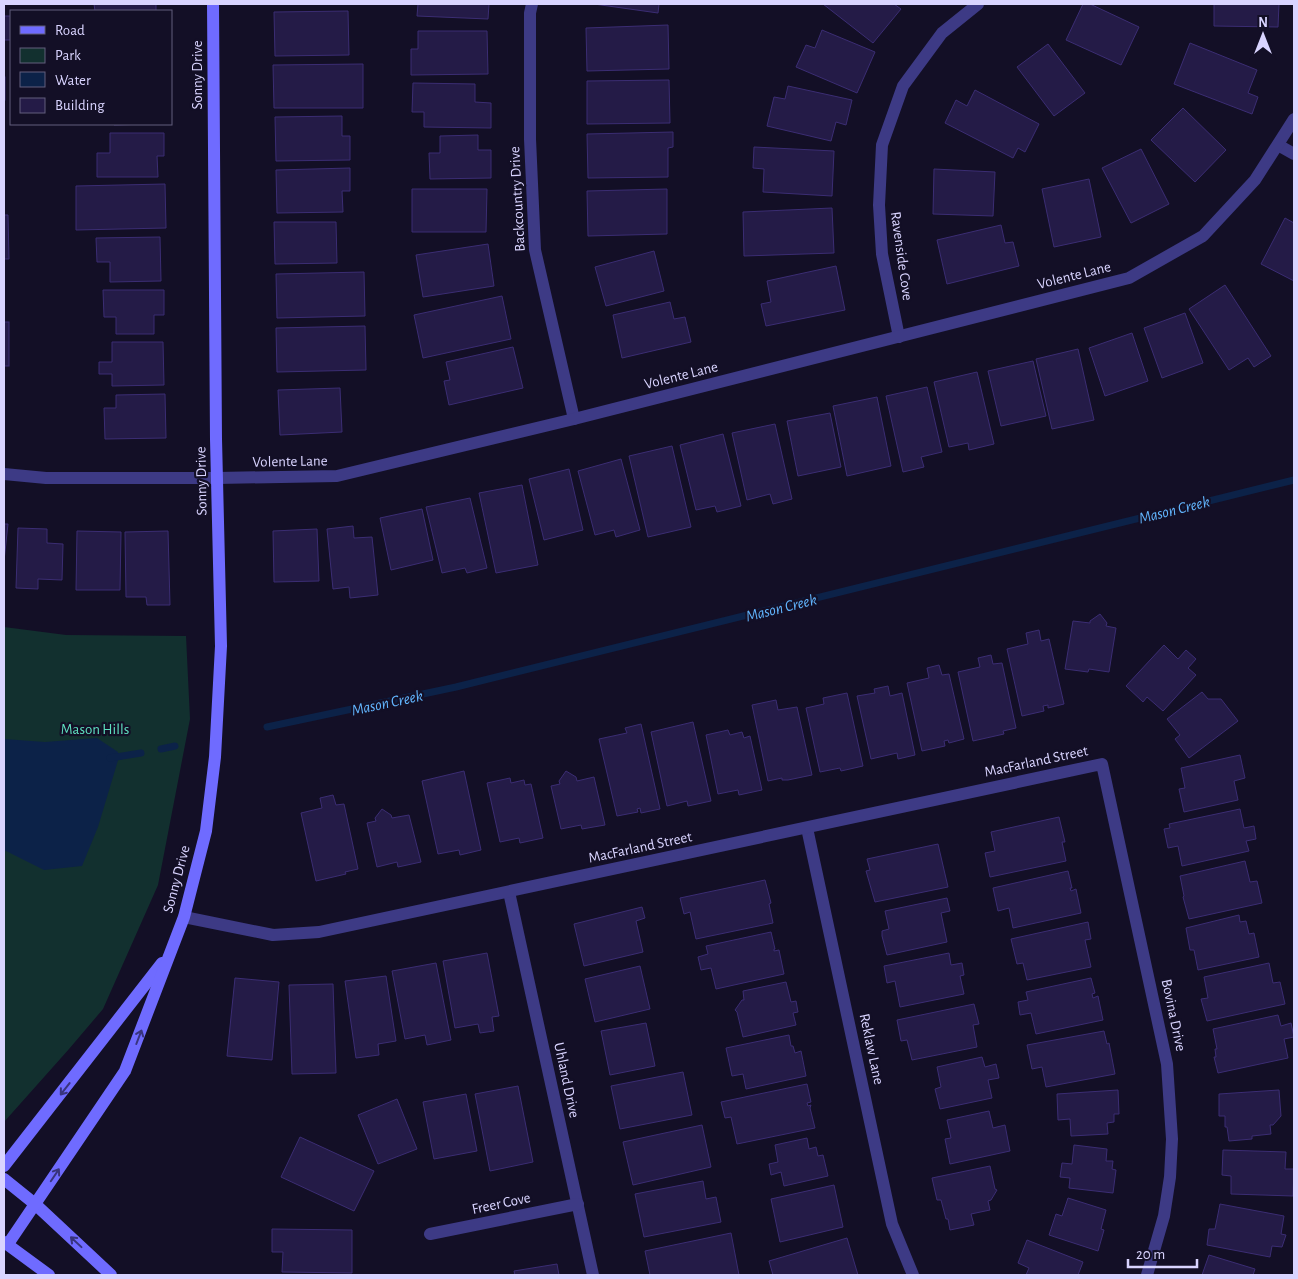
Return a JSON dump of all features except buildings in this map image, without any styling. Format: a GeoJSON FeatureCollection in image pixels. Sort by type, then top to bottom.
{"type":"FeatureCollection","features":[{"type":"Feature","properties":{"kind":"street","name":"Sonny Drive"},"geometry":{"type":"LineString","coordinates":[[5,1245],[125,1072],[184,917],[206,831],[215,757],[221,646],[217,478],[213,4]]}},
{"type":"Feature","properties":{"kind":"street","name":"Backcountry Drive"},"geometry":{"type":"LineString","coordinates":[[532,4],[530,13],[530,139],[535,250],[574,419]]}},
{"type":"Feature","properties":{"kind":"street","name":"Ravenside Cove"},"geometry":{"type":"LineString","coordinates":[[899,337],[882,254],[879,205],[882,145],[903,86],[942,33],[978,4]]}},
{"type":"Feature","properties":{"kind":"street","name":"Volente Lane"},"geometry":{"type":"LineString","coordinates":[[4,474],[46,478],[336,476],[574,419],[1129,278],[1203,236],[1256,180],[1294,119]]}},
{"type":"Feature","properties":{"kind":"street"},"geometry":{"type":"LineString","coordinates":[[1278,145],[1294,154]]}},
{"type":"Feature","properties":{"kind":"street","name":"MacFarland Street"},"geometry":{"type":"LineString","coordinates":[[184,917],[273,935],[320,932],[1102,764]]}},
{"type":"Feature","properties":{"kind":"street","name":"Bovina Drive"},"geometry":{"type":"LineString","coordinates":[[1102,764],[1168,1073],[1172,1139],[1170,1177],[1164,1216],[1148,1275]]}},
{"type":"Feature","properties":{"kind":"street","name":"Reklaw Lane"},"geometry":{"type":"LineString","coordinates":[[807,828],[892,1224],[913,1275]]}},
{"type":"Feature","properties":{"kind":"street","name":"Uhland Drive"},"geometry":{"type":"LineString","coordinates":[[509,892],[593,1275]]}},
{"type":"Feature","properties":{"kind":"street","name":"Sonny Drive"},"geometry":{"type":"LineString","coordinates":[[4,1166],[171,951]]}},
{"type":"Feature","properties":{"kind":"street"},"geometry":{"type":"LineString","coordinates":[[4,1179],[35,1204],[111,1275]]}},
{"type":"Feature","properties":{"kind":"street","name":"Freer Cove"},"geometry":{"type":"LineString","coordinates":[[430,1234],[578,1204]]}},
{"type":"Feature","properties":{"kind":"street"},"geometry":{"type":"LineString","coordinates":[[5,1245],[49,1275]]}},
{"type":"Feature","properties":{"kind":"green space","name":"Mason Hills"},"geometry":{"type":"Polygon","coordinates":[[[4,627],[66,635],[186,636],[190,719],[158,885],[103,1009],[4,1122],[4,627]]]}},
{"type":"Feature","properties":{"kind":"water"},"geometry":{"type":"Polygon","coordinates":[[[97,738],[118,752],[119,757],[98,827],[82,866],[44,870],[4,850],[4,739],[45,742],[97,738]]]}},
{"type":"Feature","properties":{"kind":"waterway","name":"Mason Creek"},"geometry":{"type":"LineString","coordinates":[[267,727],[456,687],[1294,480]]}},
{"type":"Feature","properties":{"kind":"waterway","name":"Mason Creek"},"geometry":{"type":"LineString","coordinates":[[161,749],[175,746]]}},
{"type":"Feature","properties":{"kind":"waterway","name":"Mason Creek"},"geometry":{"type":"LineString","coordinates":[[110,758],[141,753]]}}]}
